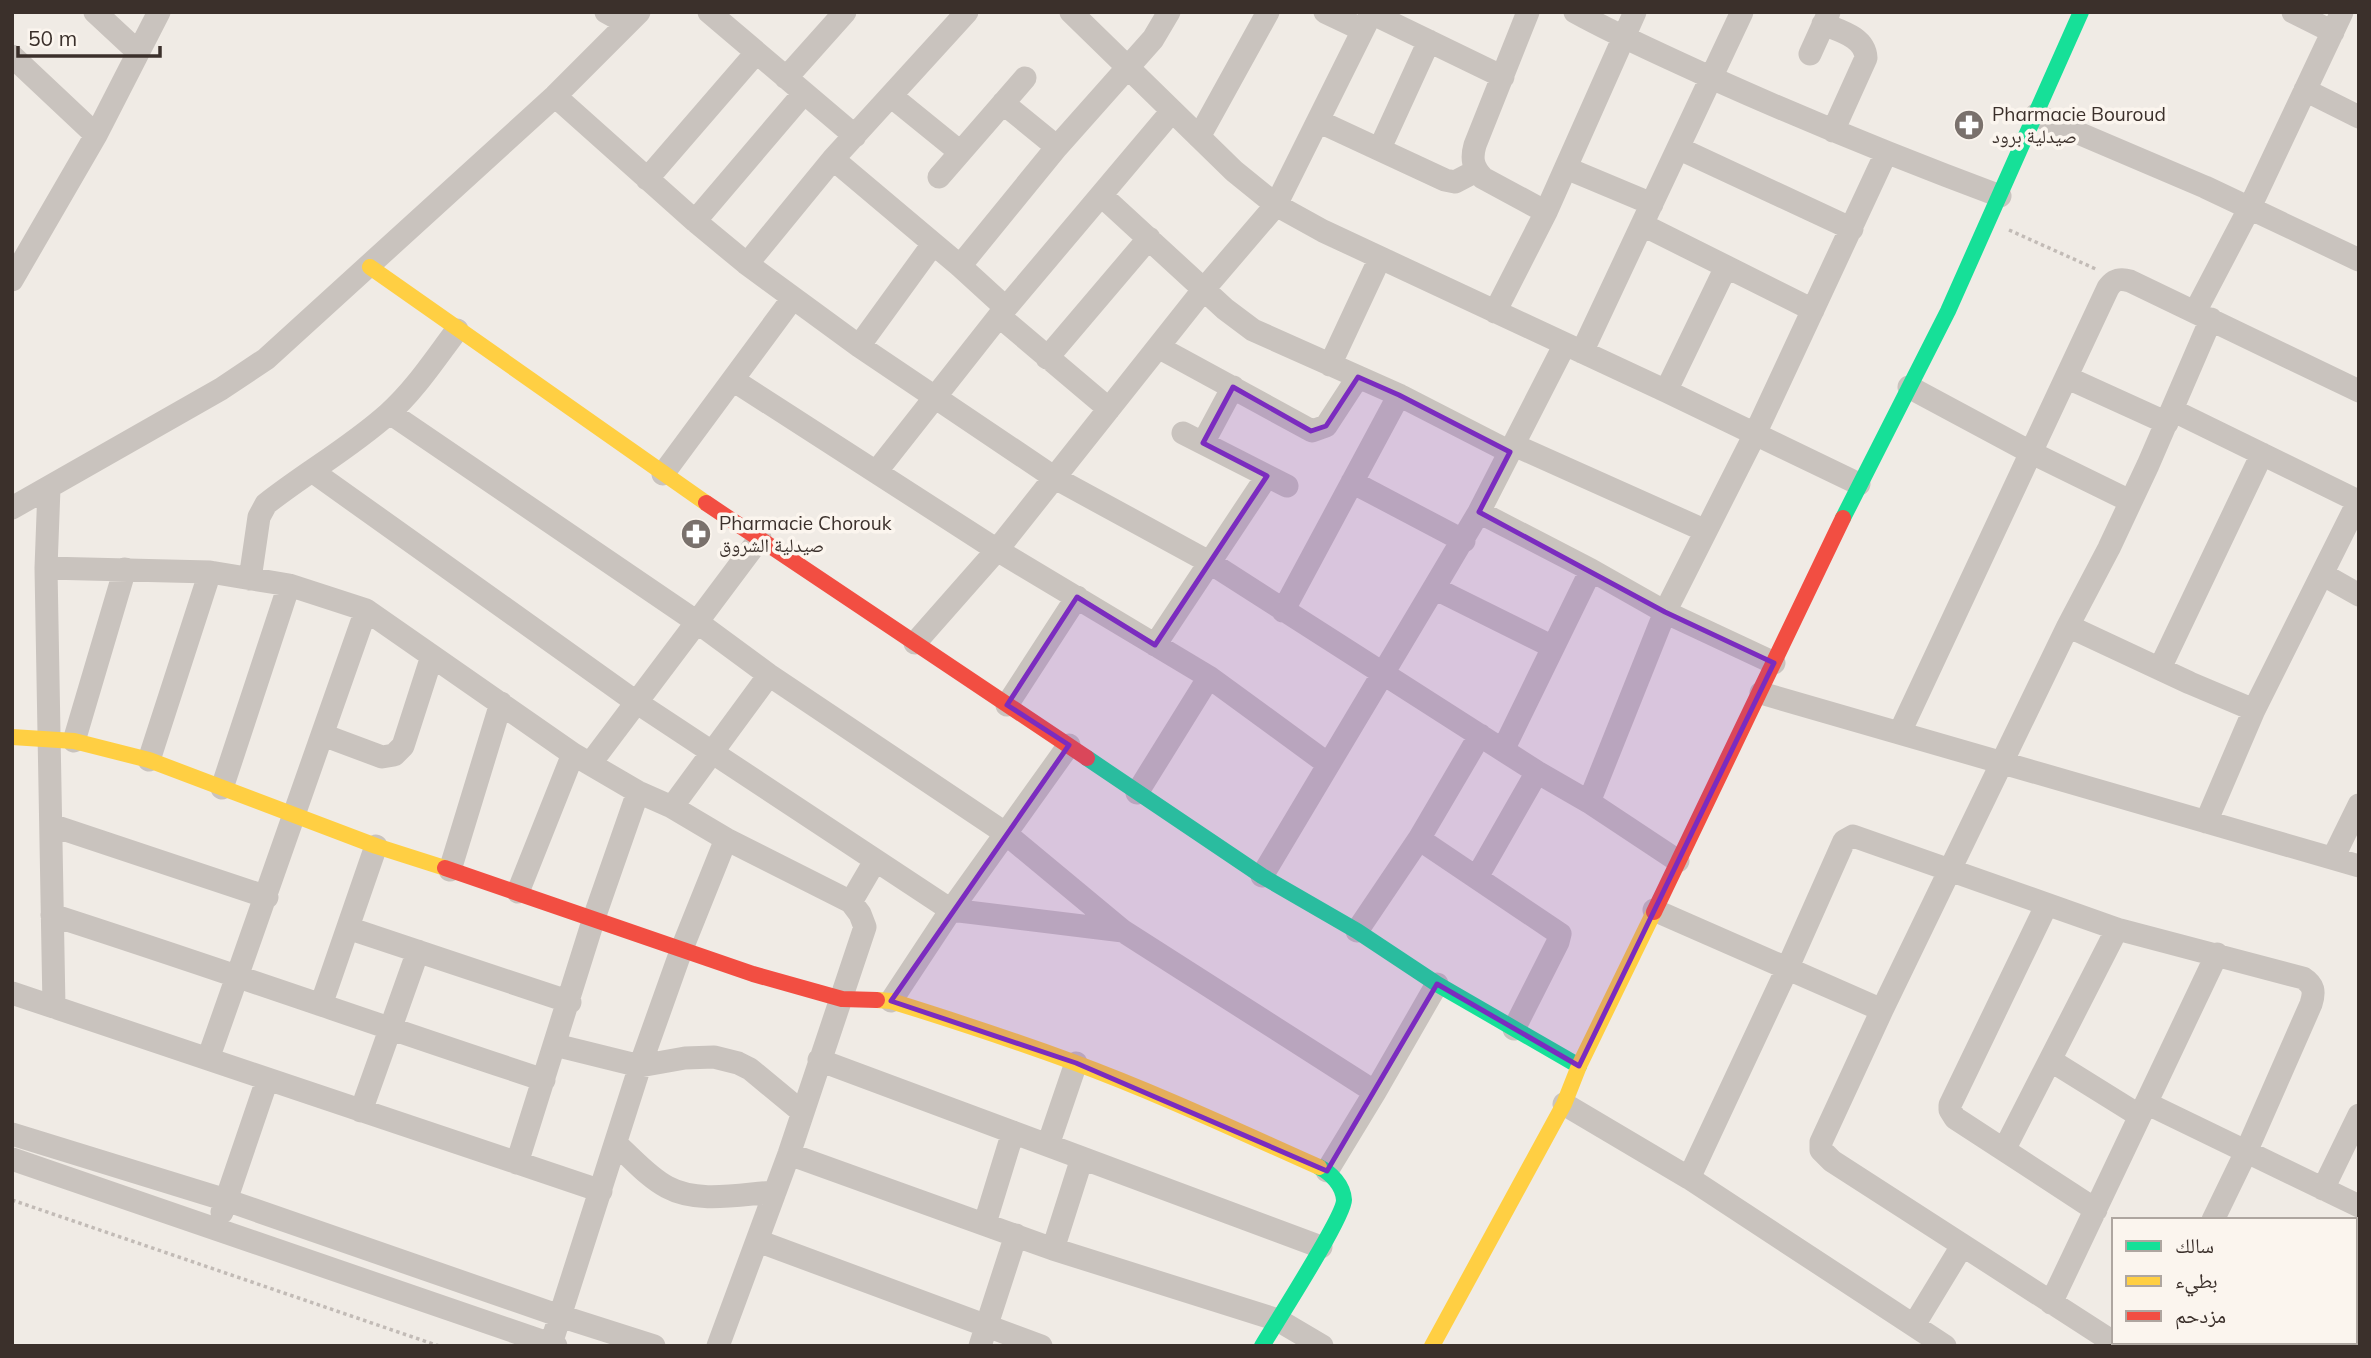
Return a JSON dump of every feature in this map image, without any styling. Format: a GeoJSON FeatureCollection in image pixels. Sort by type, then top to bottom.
{"type":"FeatureCollection","features":[{"type":"Feature","properties":{"kind":"street"},"geometry":{"type":"LineString","coordinates":[[95,12],[138,52]]}},
{"type":"Feature","properties":{"kind":"street"},"geometry":{"type":"LineString","coordinates":[[12,279],[96,135],[159,12]]}},
{"type":"Feature","properties":{"kind":"street"},"geometry":{"type":"LineString","coordinates":[[606,12],[633,18]]}},
{"type":"Feature","properties":{"kind":"street"},"geometry":{"type":"LineString","coordinates":[[709,12],[855,135]]}},
{"type":"Feature","properties":{"kind":"street"},"geometry":{"type":"LineString","coordinates":[[960,265],[1057,147],[1153,39],[1169,12]]}},
{"type":"Feature","properties":{"kind":"street"},"geometry":{"type":"LineString","coordinates":[[1199,137],[1268,12]]}},
{"type":"Feature","properties":{"kind":"street"},"geometry":{"type":"LineString","coordinates":[[1325,12],[1369,19],[1429,41],[1503,78]]}},
{"type":"Feature","properties":{"kind":"street"},"geometry":{"type":"LineString","coordinates":[[1528,12],[1473,154],[1476,171],[1483,178],[1546,212]]}},
{"type":"Feature","properties":{"kind":"street"},"geometry":{"type":"LineString","coordinates":[[1574,12],[1624,39],[1833,131],[2000,196]]}},
{"type":"Feature","properties":{"kind":"street"},"geometry":{"type":"LineString","coordinates":[[1495,312],[1546,212],[1635,12]]}},
{"type":"Feature","properties":{"kind":"street"},"geometry":{"type":"LineString","coordinates":[[1262,876],[1464,541],[1512,448],[1643,225],[1742,12]]}},
{"type":"Feature","properties":{"kind":"street"},"geometry":{"type":"LineString","coordinates":[[1432,1346],[1564,1104],[1579,1066],[1761,693],[1859,484],[1989,221],[2081,12]]}},
{"type":"Feature","properties":{"kind":"street"},"geometry":{"type":"LineString","coordinates":[[2110,1343],[1832,1161],[1821,1150],[1821,1142],[1949,871],[2130,501],[2169,416],[2203,316],[2250,207],[2338,22],[2294,12]]}},
{"type":"Feature","properties":{"kind":"street"},"geometry":{"type":"LineString","coordinates":[[786,78],[835,16]]}},
{"type":"Feature","properties":{"kind":"street"},"geometry":{"type":"LineString","coordinates":[[747,264],[833,159],[891,96],[958,16]]}},
{"type":"Feature","properties":{"kind":"street"},"geometry":{"type":"LineString","coordinates":[[1081,16],[1172,111],[1234,171],[1276,205],[1322,231],[1859,484]]}},
{"type":"Feature","properties":{"kind":"street"},"geometry":{"type":"LineString","coordinates":[[12,508],[245,374],[266,359],[555,96],[633,18]]}},
{"type":"Feature","properties":{"kind":"street"},"geometry":{"type":"LineString","coordinates":[[1810,54],[1826,18],[1857,40],[1866,52],[1866,58],[1833,131]]}},
{"type":"Feature","properties":{"kind":"street"},"geometry":{"type":"LineString","coordinates":[[915,643],[997,550],[1204,289],[1276,205],[1369,19]]}},
{"type":"Feature","properties":{"kind":"street"},"geometry":{"type":"LineString","coordinates":[[1380,148],[1429,41]]}},
{"type":"Feature","properties":{"kind":"street"},"geometry":{"type":"LineString","coordinates":[[647,179],[756,53]]}},
{"type":"Feature","properties":{"kind":"street"},"geometry":{"type":"LineString","coordinates":[[12,56],[96,135]]}},
{"type":"Feature","properties":{"kind":"street"},"geometry":{"type":"LineString","coordinates":[[939,177],[1025,78]]}},
{"type":"Feature","properties":{"kind":"street"},"geometry":{"type":"LineString","coordinates":[[2305,90],[2359,117]]}},
{"type":"Feature","properties":{"kind":"street"},"geometry":{"type":"LineString","coordinates":[[695,221],[804,93]]}},
{"type":"Feature","properties":{"kind":"street"},"geometry":{"type":"LineString","coordinates":[[555,96],[747,264],[935,398],[1055,478],[1209,562],[1678,861]]}},
{"type":"Feature","properties":{"kind":"street"},"geometry":{"type":"LineString","coordinates":[[891,96],[960,152]]}},
{"type":"Feature","properties":{"kind":"street"},"geometry":{"type":"LineString","coordinates":[[1003,103],[1057,147]]}},
{"type":"Feature","properties":{"kind":"street"},"geometry":{"type":"LineString","coordinates":[[876,472],[1002,312],[1172,111]]}},
{"type":"Feature","properties":{"kind":"street"},"geometry":{"type":"LineString","coordinates":[[2036,115],[2250,207],[2359,260]]}},
{"type":"Feature","properties":{"kind":"street"},"geometry":{"type":"LineString","coordinates":[[1318,121],[1445,180],[1455,181],[1476,171]]}},
{"type":"Feature","properties":{"kind":"street"},"geometry":{"type":"LineString","coordinates":[[1678,148],[1852,229]]}},
{"type":"Feature","properties":{"kind":"street"},"geometry":{"type":"LineString","coordinates":[[1589,802],[1664,612],[1755,434],[1886,153]]}},
{"type":"Feature","properties":{"kind":"street"},"geometry":{"type":"LineString","coordinates":[[833,159],[960,265],[1047,358],[1109,409]]}},
{"type":"Feature","properties":{"kind":"street"},"geometry":{"type":"LineString","coordinates":[[1566,168],[1652,204]]}},
{"type":"Feature","properties":{"kind":"street"},"geometry":{"type":"LineString","coordinates":[[1102,196],[1253,330],[1512,448],[1706,531]]}},
{"type":"Feature","properties":{"kind":"street"},"geometry":{"type":"LineString","coordinates":[[1643,225],[1813,310]]}},
{"type":"Feature","properties":{"kind":"street"},"geometry":{"type":"LineString","coordinates":[[1047,358],[1149,238]]}},
{"type":"Feature","properties":{"kind":"street"},"geometry":{"type":"LineString","coordinates":[[859,346],[933,244]]}},
{"type":"Feature","properties":{"kind":"street"},"geometry":{"type":"LineString","coordinates":[[1330,365],[1380,258]]}},
{"type":"Feature","properties":{"kind":"street"},"geometry":{"type":"LineString","coordinates":[[370,267],[663,474],[1262,876],[1357,931],[1437,984],[1579,1066]]}},
{"type":"Feature","properties":{"kind":"street"},"geometry":{"type":"LineString","coordinates":[[1666,391],[1726,267]]}},
{"type":"Feature","properties":{"kind":"street"},"geometry":{"type":"LineString","coordinates":[[1900,732],[2108,288],[2119,279],[2130,281],[2359,391]]}},
{"type":"Feature","properties":{"kind":"street"},"geometry":{"type":"LineString","coordinates":[[663,474],[793,298]]}},
{"type":"Feature","properties":{"kind":"street"},"geometry":{"type":"LineString","coordinates":[[250,579],[262,509],[390,413],[409,394],[457,330]]}},
{"type":"Feature","properties":{"kind":"street"},"geometry":{"type":"LineString","coordinates":[[1158,347],[1309,430],[1326,426],[1358,377]]}},
{"type":"Feature","properties":{"kind":"street"},"geometry":{"type":"LineString","coordinates":[[2068,378],[2262,454],[2359,501],[2254,710],[2207,822]]}},
{"type":"Feature","properties":{"kind":"street"},"geometry":{"type":"LineString","coordinates":[[733,380],[997,550],[1209,677],[1328,764]]}},
{"type":"Feature","properties":{"kind":"street"},"geometry":{"type":"LineString","coordinates":[[1155,645],[1209,562],[1277,481],[1193,438],[1233,387]]}},
{"type":"Feature","properties":{"kind":"street"},"geometry":{"type":"LineString","coordinates":[[1909,387],[2032,453],[2130,501]]}},
{"type":"Feature","properties":{"kind":"street"},"geometry":{"type":"LineString","coordinates":[[1283,611],[1399,395]]}},
{"type":"Feature","properties":{"kind":"street"},"geometry":{"type":"LineString","coordinates":[[390,413],[697,622],[769,675],[1004,833],[1123,931],[1376,1092]]}},
{"type":"Feature","properties":{"kind":"street"},"geometry":{"type":"LineString","coordinates":[[2160,668],[2262,454]]}},
{"type":"Feature","properties":{"kind":"street"},"geometry":{"type":"LineString","coordinates":[[312,471],[636,702],[951,910],[1123,931]]}},
{"type":"Feature","properties":{"kind":"street"},"geometry":{"type":"LineString","coordinates":[[1352,482],[1464,541]]}},
{"type":"Feature","properties":{"kind":"street"},"geometry":{"type":"LineString","coordinates":[[49,488],[46,568],[54,1007]]}},
{"type":"Feature","properties":{"kind":"street"},"geometry":{"type":"LineString","coordinates":[[1479,512],[1591,570],[1664,612],[1774,663]]}},
{"type":"Feature","properties":{"kind":"street"},"geometry":{"type":"LineString","coordinates":[[519,892],[582,759],[636,702],[760,538]]}},
{"type":"Feature","properties":{"kind":"street"},"geometry":{"type":"LineString","coordinates":[[46,568],[210,572],[289,585],[366,610],[582,759],[726,839],[851,902],[860,914],[864,932],[789,1154],[718,1346]]}},
{"type":"Feature","properties":{"kind":"street"},"geometry":{"type":"LineString","coordinates":[[74,741],[125,569]]}},
{"type":"Feature","properties":{"kind":"street"},"geometry":{"type":"LineString","coordinates":[[1503,750],[1591,570]]}},
{"type":"Feature","properties":{"kind":"street"},"geometry":{"type":"LineString","coordinates":[[149,760],[210,572]]}},
{"type":"Feature","properties":{"kind":"street"},"geometry":{"type":"LineString","coordinates":[[2322,574],[2359,595]]}},
{"type":"Feature","properties":{"kind":"street"},"geometry":{"type":"LineString","coordinates":[[222,788],[289,585]]}},
{"type":"Feature","properties":{"kind":"street"},"geometry":{"type":"LineString","coordinates":[[1434,588],[1553,647]]}},
{"type":"Feature","properties":{"kind":"street"},"geometry":{"type":"LineString","coordinates":[[1007,705],[1077,597]]}},
{"type":"Feature","properties":{"kind":"street"},"geometry":{"type":"LineString","coordinates":[[208,1059],[366,610]]}},
{"type":"Feature","properties":{"kind":"street"},"geometry":{"type":"LineString","coordinates":[[2068,626],[2254,710]]}},
{"type":"Feature","properties":{"kind":"street"},"geometry":{"type":"LineString","coordinates":[[323,735],[382,757],[394,755],[402,746],[432,656]]}},
{"type":"Feature","properties":{"kind":"street"},"geometry":{"type":"LineString","coordinates":[[672,807],[769,675]]}},
{"type":"Feature","properties":{"kind":"street"},"geometry":{"type":"LineString","coordinates":[[1137,793],[1209,677]]}},
{"type":"Feature","properties":{"kind":"street"},"geometry":{"type":"LineString","coordinates":[[1761,693],[2359,866]]}},
{"type":"Feature","properties":{"kind":"street"},"geometry":{"type":"LineString","coordinates":[[450,870],[501,703]]}},
{"type":"Feature","properties":{"kind":"street"},"geometry":{"type":"LineString","coordinates":[[1357,931],[1419,839],[1480,735]]}},
{"type":"Feature","properties":{"kind":"street"},"geometry":{"type":"LineString","coordinates":[[12,737],[74,741],[149,760],[376,846],[519,892],[681,951],[842,999],[891,1001],[978,1028],[1076,1063],[1327,1171],[1341,1187],[1344,1200],[1321,1247],[1262,1346]]}},
{"type":"Feature","properties":{"kind":"street"},"geometry":{"type":"LineString","coordinates":[[891,1001],[1004,833],[1069,745]]}},
{"type":"Feature","properties":{"kind":"street"},"geometry":{"type":"LineString","coordinates":[[1477,877],[1537,772]]}},
{"type":"Feature","properties":{"kind":"street"},"geometry":{"type":"LineString","coordinates":[[517,1163],[570,1002],[594,918],[638,792]]}},
{"type":"Feature","properties":{"kind":"street"},"geometry":{"type":"LineString","coordinates":[[2333,858],[2359,805]]}},
{"type":"Feature","properties":{"kind":"street"},"geometry":{"type":"LineString","coordinates":[[51,825],[267,897]]}},
{"type":"Feature","properties":{"kind":"street"},"geometry":{"type":"LineString","coordinates":[[1689,1178],[1847,838],[1859,838],[2046,906],[2117,929],[2302,978],[2312,985],[2314,992],[2307,1014],[2214,1218]]}},
{"type":"Feature","properties":{"kind":"street"},"geometry":{"type":"LineString","coordinates":[[12,1159],[553,1345],[640,1066],[681,951],[726,839]]}},
{"type":"Feature","properties":{"kind":"street"},"geometry":{"type":"LineString","coordinates":[[1419,839],[1560,934],[1514,1029]]}},
{"type":"Feature","properties":{"kind":"street"},"geometry":{"type":"LineString","coordinates":[[321,1005],[376,846]]}},
{"type":"Feature","properties":{"kind":"street"},"geometry":{"type":"LineString","coordinates":[[851,902],[874,861]]}},
{"type":"Feature","properties":{"kind":"street"},"geometry":{"type":"LineString","coordinates":[[2046,906],[1950,1105],[1950,1110],[1955,1118],[2096,1210]]}},
{"type":"Feature","properties":{"kind":"street"},"geometry":{"type":"LineString","coordinates":[[1654,910],[1882,1010]]}},
{"type":"Feature","properties":{"kind":"street"},"geometry":{"type":"LineString","coordinates":[[52,915],[239,975],[390,1030],[544,1080]]}},
{"type":"Feature","properties":{"kind":"street"},"geometry":{"type":"LineString","coordinates":[[348,928],[570,1002]]}},
{"type":"Feature","properties":{"kind":"street"},"geometry":{"type":"LineString","coordinates":[[2004,1150],[2117,929]]}},
{"type":"Feature","properties":{"kind":"street"},"geometry":{"type":"LineString","coordinates":[[361,1111],[418,951]]}},
{"type":"Feature","properties":{"kind":"street"},"geometry":{"type":"LineString","coordinates":[[2051,1303],[2217,954]]}},
{"type":"Feature","properties":{"kind":"street"},"geometry":{"type":"LineString","coordinates":[[1327,1171],[1376,1092],[1437,984]]}},
{"type":"Feature","properties":{"kind":"street"},"geometry":{"type":"LineString","coordinates":[[12,993],[601,1191]]}},
{"type":"Feature","properties":{"kind":"street"},"geometry":{"type":"LineString","coordinates":[[555,1045],[640,1066],[685,1059],[714,1058],[738,1063],[764,1080],[802,1112]]}},
{"type":"Feature","properties":{"kind":"street"},"geometry":{"type":"LineString","coordinates":[[819,1060],[1321,1247]]}},
{"type":"Feature","properties":{"kind":"street"},"geometry":{"type":"LineString","coordinates":[[2050,1060],[2143,1109],[2246,1152],[2359,1206]]}},
{"type":"Feature","properties":{"kind":"street"},"geometry":{"type":"LineString","coordinates":[[1048,1145],[1076,1063]]}},
{"type":"Feature","properties":{"kind":"street"},"geometry":{"type":"LineString","coordinates":[[216,1230],[267,1080]]}},
{"type":"Feature","properties":{"kind":"street"},"geometry":{"type":"LineString","coordinates":[[1564,1104],[1689,1178],[1945,1346]]}},
{"type":"Feature","properties":{"kind":"street"},"geometry":{"type":"LineString","coordinates":[[2323,1189],[2359,1115]]}},
{"type":"Feature","properties":{"kind":"street"},"geometry":{"type":"LineString","coordinates":[[985,1223],[1013,1132]]}},
{"type":"Feature","properties":{"kind":"street"},"geometry":{"type":"LineString","coordinates":[[12,1134],[226,1200],[654,1346]]}},
{"type":"Feature","properties":{"kind":"street"},"geometry":{"type":"LineString","coordinates":[[616,1144],[661,1183],[681,1194],[703,1196],[775,1192]]}},
{"type":"Feature","properties":{"kind":"street"},"geometry":{"type":"LineString","coordinates":[[789,1154],[1054,1249],[1278,1320],[1322,1346]]}},
{"type":"Feature","properties":{"kind":"street"},"geometry":{"type":"LineString","coordinates":[[1054,1249],[1082,1158]]}},
{"type":"Feature","properties":{"kind":"street"},"geometry":{"type":"LineString","coordinates":[[984,1335],[1016,1235]]}},
{"type":"Feature","properties":{"kind":"street"},"geometry":{"type":"LineString","coordinates":[[758,1241],[984,1335],[1041,1346]]}},
{"type":"Feature","properties":{"kind":"street"},"geometry":{"type":"LineString","coordinates":[[1914,1325],[1962,1246]]}},
{"type":"Feature","properties":{"kind":"path"},"geometry":{"type":"LineString","coordinates":[[1989,221],[2119,279]]}},
{"type":"Feature","properties":{"kind":"path"},"geometry":{"type":"LineString","coordinates":[[12,1200],[439,1346]]}},
{"type":"Feature","properties":{"kind":"highlighted area"},"geometry":{"type":"Polygon","coordinates":[[[1358,377],[1399,395],[1510,452],[1479,512],[1665,612],[1774,663],[1579,1066],[1437,984],[1327,1171],[1076,1063],[891,1001],[1069,745],[1007,705],[1077,597],[1155,645],[1267,476],[1203,443],[1233,387],[1311,431],[1326,426],[1358,377]]]}},
{"type":"Feature","properties":{"kind":"traffic: fast"},"geometry":{"type":"LineString","coordinates":[[1843,518],[1948,311],[2081,12]]}},
{"type":"Feature","properties":{"kind":"traffic: fast"},"geometry":{"type":"LineString","coordinates":[[1087,758],[1262,876],[1357,931],[1437,984],[1579,1066]]}},
{"type":"Feature","properties":{"kind":"traffic: fast"},"geometry":{"type":"LineString","coordinates":[[1262,1346],[1341,1210],[1344,1200],[1339,1185],[1319,1167]]}},
{"type":"Feature","properties":{"kind":"traffic: slow"},"geometry":{"type":"LineString","coordinates":[[370,267],[706,503]]}},
{"type":"Feature","properties":{"kind":"traffic: slow"},"geometry":{"type":"LineString","coordinates":[[12,737],[74,741],[149,760],[376,846],[445,868]]}},
{"type":"Feature","properties":{"kind":"traffic: slow"},"geometry":{"type":"LineString","coordinates":[[1432,1346],[1564,1104],[1579,1066],[1654,912]]}},
{"type":"Feature","properties":{"kind":"traffic: slow"},"geometry":{"type":"LineString","coordinates":[[877,1000],[914,1008],[1073,1062],[1166,1099],[1319,1167]]}},
{"type":"Feature","properties":{"kind":"traffic: jam"},"geometry":{"type":"LineString","coordinates":[[706,503],[1087,758]]}},
{"type":"Feature","properties":{"kind":"traffic: jam"},"geometry":{"type":"LineString","coordinates":[[1654,912],[1843,518]]}},
{"type":"Feature","properties":{"kind":"traffic: jam"},"geometry":{"type":"LineString","coordinates":[[445,868],[753,974],[842,999],[877,1000]]}},
{"type":"Feature","properties":{"kind":"place","name":"Pharmacie Bouroud صيدلية برود"},"geometry":{"type":"Point","coordinates":[1969,125]}},
{"type":"Feature","properties":{"kind":"place","name":"Pharmacie Chorouk صيدلية الشروق"},"geometry":{"type":"Point","coordinates":[696,534]}}]}
